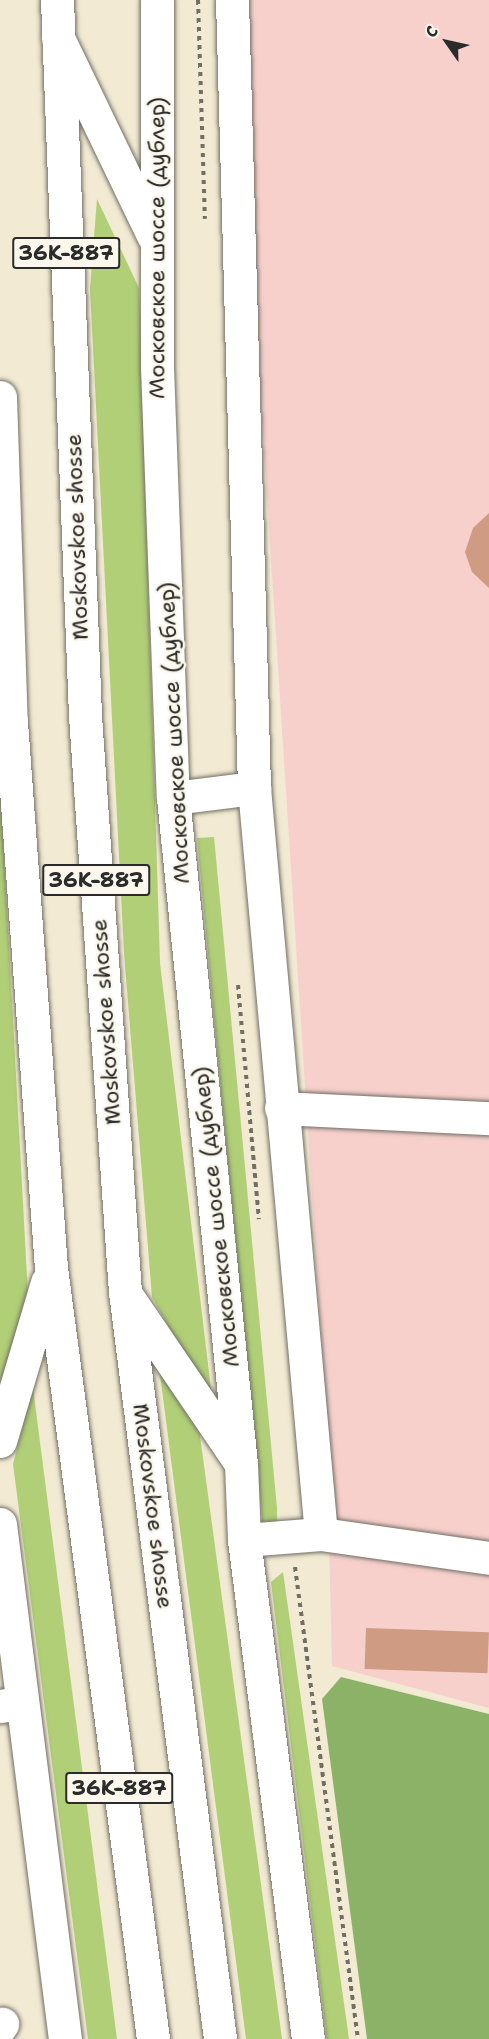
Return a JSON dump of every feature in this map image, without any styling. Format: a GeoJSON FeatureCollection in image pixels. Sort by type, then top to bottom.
{"type":"FeatureCollection","features":[{"type":"Feature","properties":{"kind":"main road","name":"Moskovskoe shosse"},"geometry":{"type":"LineString","coordinates":[[57,0],[85,717],[125,1292],[220,2039]]}},
{"type":"Feature","properties":{"kind":"main road","name":"Московское шоссе (дублер)"},"geometry":{"type":"LineString","coordinates":[[157,0],[157,367],[173,798],[241,1464],[244,1540],[308,2039]]}},
{"type":"Feature","properties":{"kind":"main road"},"geometry":{"type":"LineString","coordinates":[[232,0],[254,788],[321,1534]]}},
{"type":"Feature","properties":{"kind":"main road"},"geometry":{"type":"LineString","coordinates":[[58,38],[157,242]]}},
{"type":"Feature","properties":{"kind":"main road","name":"36К-887"},"geometry":{"type":"LineString","coordinates":[[0,397],[11,722],[51,1268],[153,2039]]}},
{"type":"Feature","properties":{"kind":"main road"},"geometry":{"type":"LineString","coordinates":[[173,798],[254,788]]}},
{"type":"Feature","properties":{"kind":"main road"},"geometry":{"type":"LineString","coordinates":[[281,1108],[489,1118]]}},
{"type":"Feature","properties":{"kind":"main road"},"geometry":{"type":"LineString","coordinates":[[0,1441],[51,1268]]}},
{"type":"Feature","properties":{"kind":"main road"},"geometry":{"type":"LineString","coordinates":[[125,1292],[241,1464]]}},
{"type":"Feature","properties":{"kind":"main road"},"geometry":{"type":"LineString","coordinates":[[0,1524],[11,1705],[65,2039]]}},
{"type":"Feature","properties":{"kind":"main road"},"geometry":{"type":"LineString","coordinates":[[244,1540],[321,1534],[489,1558]]}},
{"type":"Feature","properties":{"kind":"shaded area"},"geometry":{"type":"Polygon","coordinates":[[[235,0],[489,0],[489,1708],[332,1666],[326,1412],[235,0]]]}},
{"type":"Feature","properties":{"kind":"green space"},"geometry":{"type":"Polygon","coordinates":[[[97,199],[139,288],[160,963],[213,1406],[152,1297],[124,953],[90,289],[97,199]]]}},
{"type":"Feature","properties":{"kind":"green space"},"geometry":{"type":"Polygon","coordinates":[[[0,783],[28,1295],[0,1403],[0,783]]]}},
{"type":"Feature","properties":{"kind":"green space"},"geometry":{"type":"Polygon","coordinates":[[[214,837],[277,1508],[277,1532],[264,1539],[197,838],[214,837]]]}},
{"type":"Feature","properties":{"kind":"green space"},"geometry":{"type":"Polygon","coordinates":[[[158,1359],[197,1414],[282,2039],[246,2039],[158,1359]]]}},
{"type":"Feature","properties":{"kind":"green space"},"geometry":{"type":"Polygon","coordinates":[[[33,1388],[117,2039],[88,2039],[13,1464],[33,1388]]]}},
{"type":"Feature","properties":{"kind":"green space"},"geometry":{"type":"Polygon","coordinates":[[[283,1572],[349,2039],[327,2039],[271,1582],[283,1572]]]}},
{"type":"Feature","properties":{"kind":"green space"},"geometry":{"type":"Polygon","coordinates":[[[341,1677],[489,1714],[489,2039],[367,2039],[322,1699],[341,1677]]]}},
{"type":"Feature","properties":{"kind":"building"},"geometry":{"type":"Polygon","coordinates":[[[489,513],[489,588],[472,572],[465,552],[473,528],[489,513]]]}},
{"type":"Feature","properties":{"kind":"building"},"geometry":{"type":"Polygon","coordinates":[[[366,1628],[489,1632],[487,1673],[365,1669],[366,1628]]]}}]}
